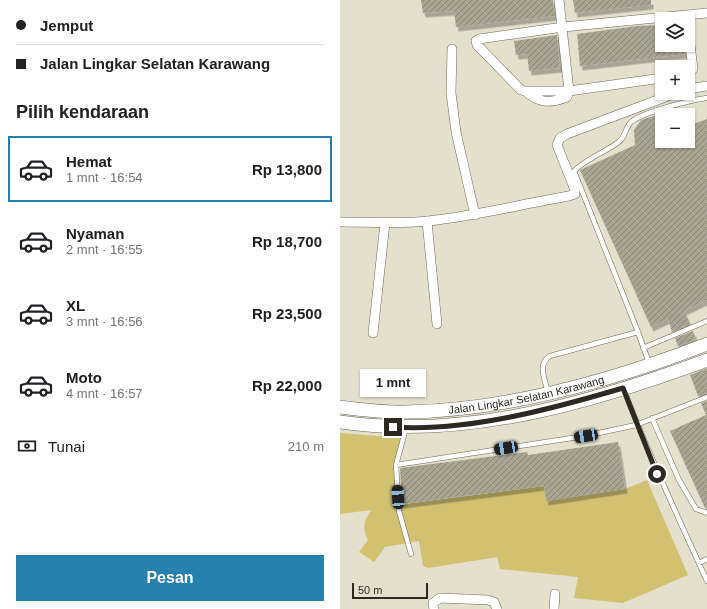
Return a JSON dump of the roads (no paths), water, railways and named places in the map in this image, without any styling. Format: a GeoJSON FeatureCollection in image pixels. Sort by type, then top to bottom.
{"type":"FeatureCollection","features":[{"type":"Feature","properties":{"kind":"main road","name":"Jalan Lingkar Selatan Karawang"},"geometry":{"type":"LineString","coordinates":[[340,408],[406,412],[499,402],[548,393],[594,382],[650,365],[707,344]]}},
{"type":"Feature","properties":{"kind":"main road","name":"Jalan Lingkar Selatan Karawang"},"geometry":{"type":"LineString","coordinates":[[340,422],[406,428],[474,422],[521,415],[623,388],[707,360]]}},
{"type":"Feature","properties":{"kind":"street"},"geometry":{"type":"LineString","coordinates":[[559,0],[569,91]]}},
{"type":"Feature","properties":{"kind":"street"},"geometry":{"type":"LineString","coordinates":[[695,16],[707,14]]}},
{"type":"Feature","properties":{"kind":"street"},"geometry":{"type":"LineString","coordinates":[[655,20],[563,27],[479,39],[476,41],[477,45],[521,90],[525,91],[569,91],[655,79]]}},
{"type":"Feature","properties":{"kind":"street"},"geometry":{"type":"LineString","coordinates":[[452,49],[451,93],[456,132],[475,215]]}},
{"type":"Feature","properties":{"kind":"street"},"geometry":{"type":"LineString","coordinates":[[695,88],[707,86]]}},
{"type":"Feature","properties":{"kind":"street"},"geometry":{"type":"LineString","coordinates":[[340,222],[385,223],[427,221],[475,215],[574,194],[575,190],[557,145],[560,138],[657,100]]}},
{"type":"Feature","properties":{"kind":"street"},"geometry":{"type":"LineString","coordinates":[[427,221],[437,324]]}},
{"type":"Feature","properties":{"kind":"street"},"geometry":{"type":"LineString","coordinates":[[373,332],[385,223]]}},
{"type":"Feature","properties":{"kind":"street"},"geometry":{"type":"LineString","coordinates":[[554,609],[555,594]]}},
{"type":"Feature","properties":{"kind":"street"},"geometry":{"type":"LineString","coordinates":[[434,609],[433,603],[440,598],[488,600],[494,602],[497,609]]}},
{"type":"Feature","properties":{"kind":"lane"},"geometry":{"type":"LineString","coordinates":[[650,365],[574,171],[621,140],[628,126],[636,119],[664,108],[707,98]]}},
{"type":"Feature","properties":{"kind":"lane"},"geometry":{"type":"LineString","coordinates":[[643,348],[707,321]]}},
{"type":"Feature","properties":{"kind":"lane"},"geometry":{"type":"LineString","coordinates":[[548,393],[542,367],[544,360],[550,356],[638,332]]}},
{"type":"Feature","properties":{"kind":"lane"},"geometry":{"type":"LineString","coordinates":[[623,388],[636,425],[667,497],[707,581]]}},
{"type":"Feature","properties":{"kind":"lane"},"geometry":{"type":"LineString","coordinates":[[396,465],[586,436],[636,425],[707,397]]}},
{"type":"Feature","properties":{"kind":"lane"},"geometry":{"type":"LineString","coordinates":[[652,418],[679,480],[696,509],[707,513]]}},
{"type":"Feature","properties":{"kind":"lane"},"geometry":{"type":"LineString","coordinates":[[406,428],[396,465],[399,511],[411,554]]}},
{"type":"Feature","properties":{"kind":"lane"},"geometry":{"type":"LineString","coordinates":[[699,563],[707,559]]}}]}
